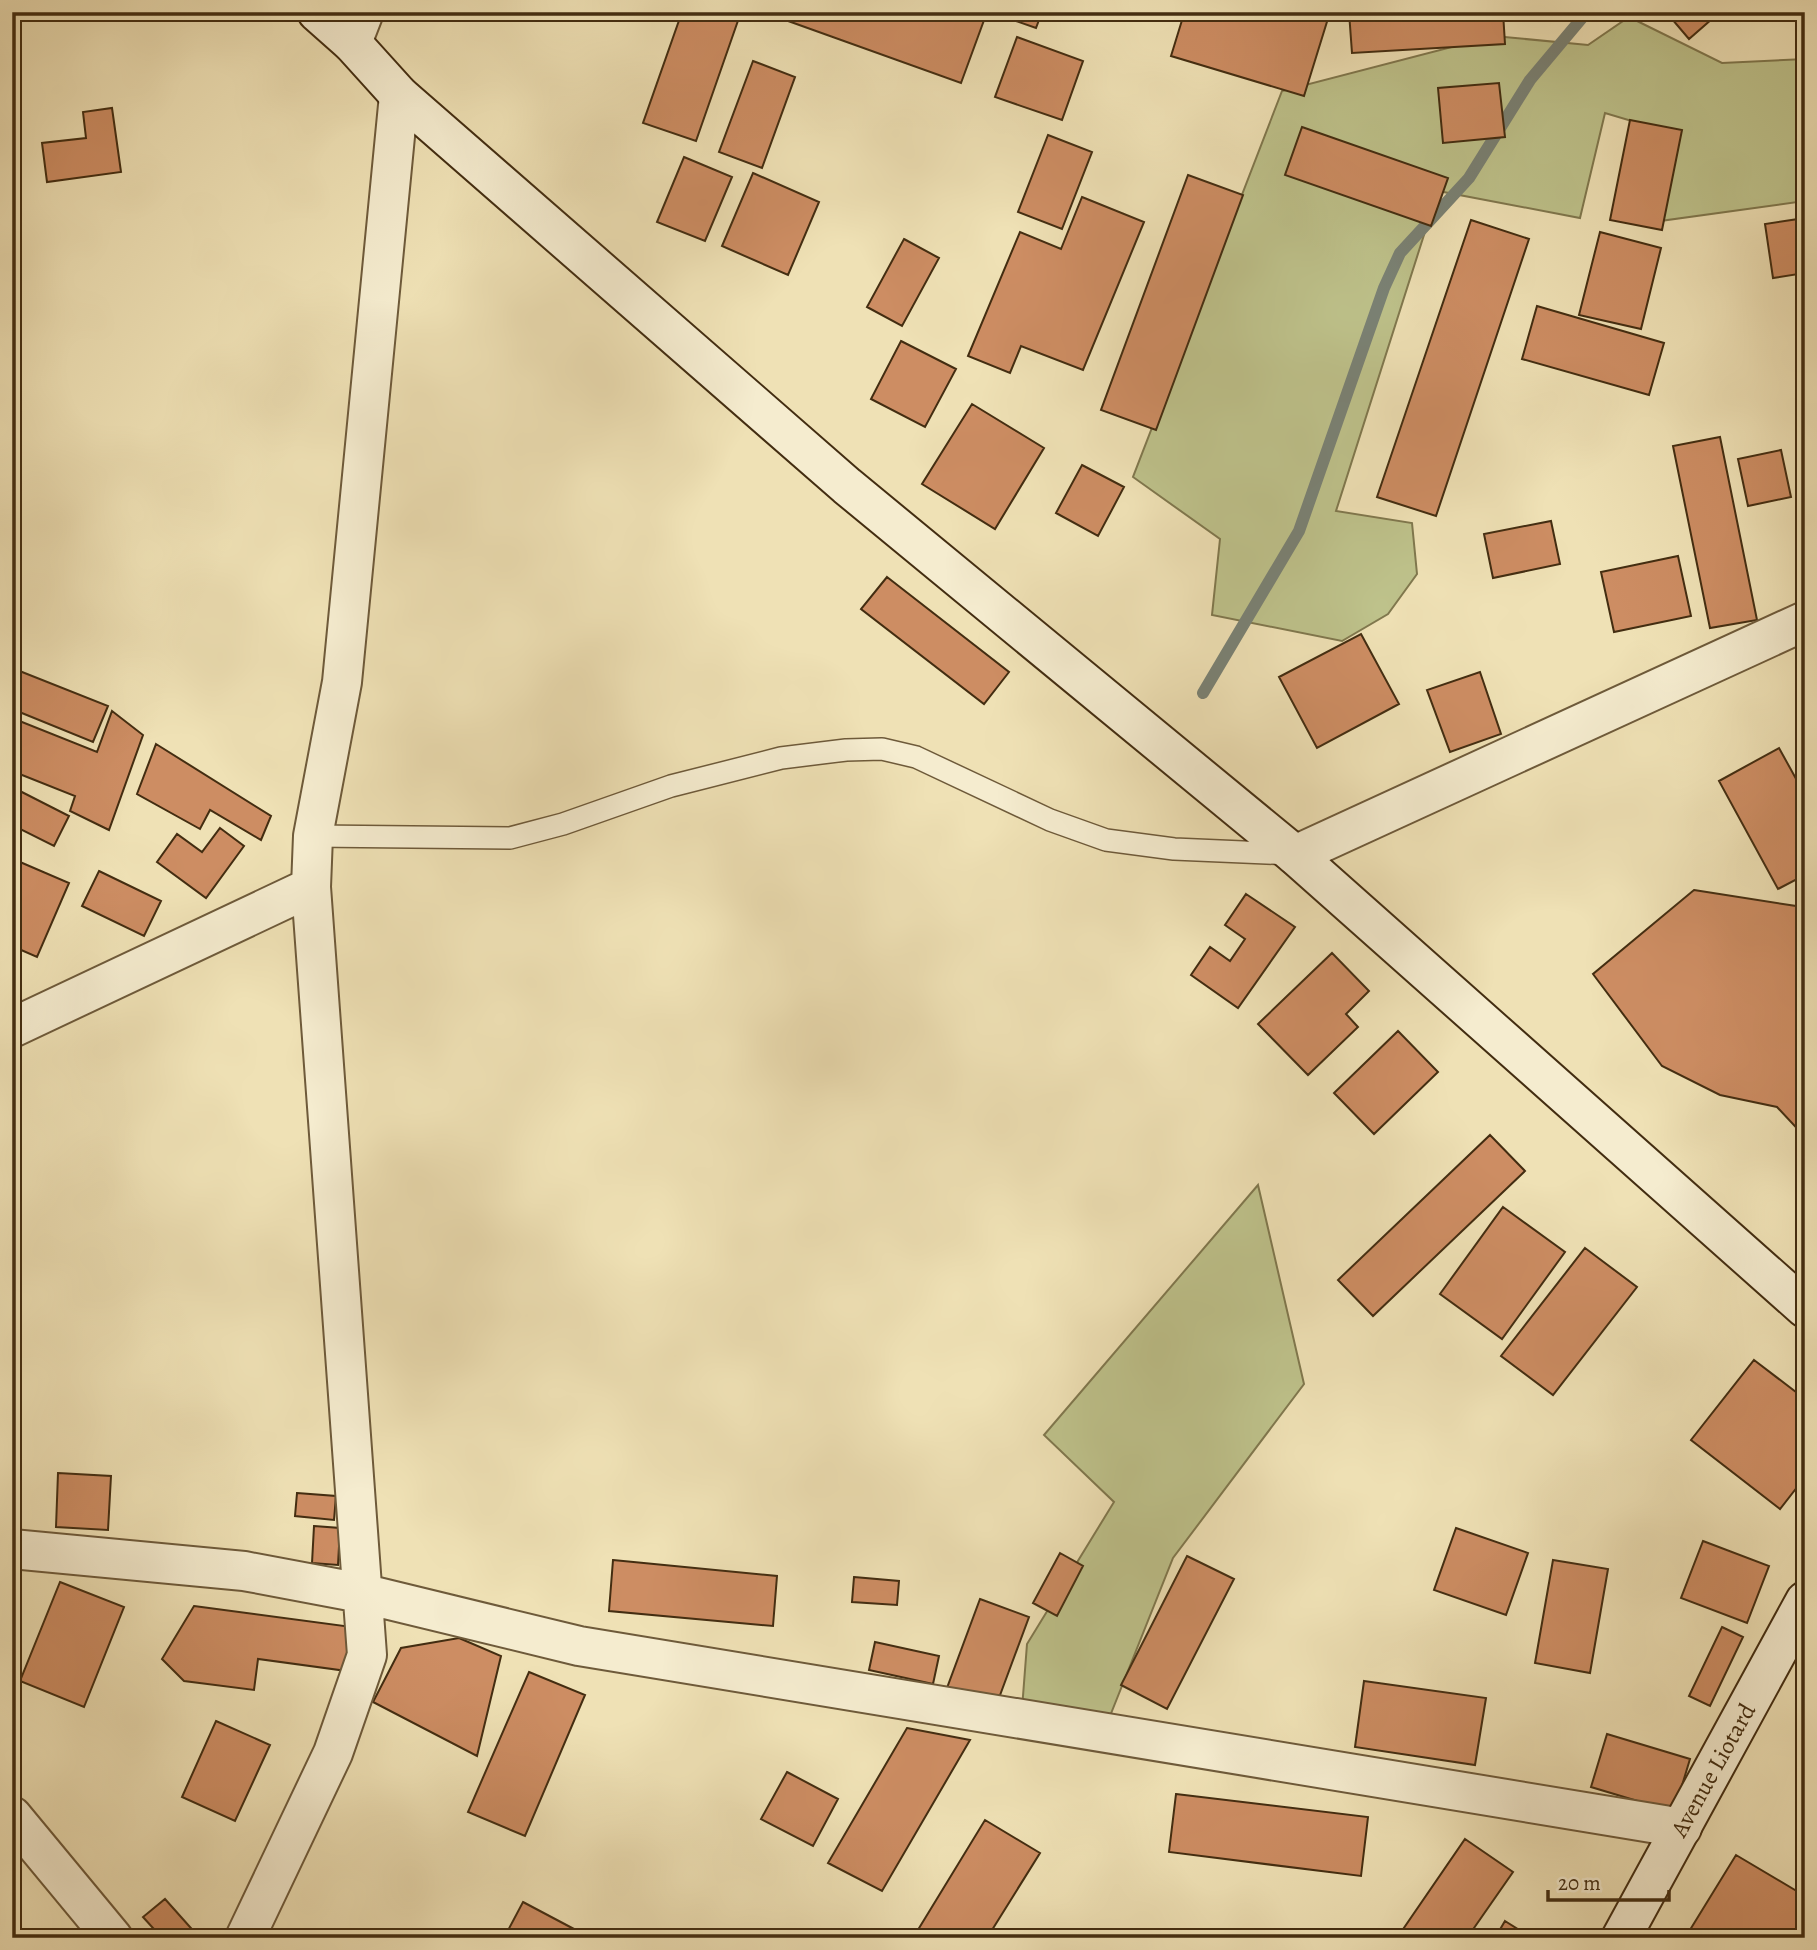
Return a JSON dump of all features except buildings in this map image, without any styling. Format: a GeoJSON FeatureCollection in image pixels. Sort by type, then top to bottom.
{"type":"FeatureCollection","features":[{"type":"Feature","properties":{"kind":"street"},"geometry":{"type":"LineString","coordinates":[[317,12],[358,28],[399,95],[847,486],[1295,855],[1805,1308]]}},
{"type":"Feature","properties":{"kind":"street"},"geometry":{"type":"LineString","coordinates":[[245,1938],[333,1753],[367,1655],[367,1622],[361,1593],[311,887],[313,836],[342,682],[399,95]]}},
{"type":"Feature","properties":{"kind":"street"},"geometry":{"type":"LineString","coordinates":[[1295,855],[1805,621]]}},
{"type":"Feature","properties":{"kind":"street"},"geometry":{"type":"LineString","coordinates":[[12,1028],[311,887]]}},
{"type":"Feature","properties":{"kind":"street"},"geometry":{"type":"LineString","coordinates":[[12,1549],[244,1571],[361,1593],[592,1649],[1682,1828]]}},
{"type":"Feature","properties":{"kind":"street","name":"Avenue Liotard"},"geometry":{"type":"LineString","coordinates":[[1621,1938],[1805,1601]]}},
{"type":"Feature","properties":{"kind":"street"},"geometry":{"type":"LineString","coordinates":[[12,1816],[113,1938]]}},
{"type":"Feature","properties":{"kind":"lane"},"geometry":{"type":"LineString","coordinates":[[313,836],[510,838],[563,824],[671,786],[781,758],[846,750],[882,749],[916,757],[1050,820],[1106,840],[1174,849],[1295,855]]}},
{"type":"Feature","properties":{"kind":"green space"},"geometry":{"type":"Polygon","coordinates":[[[1629,17],[1722,63],[1805,59],[1805,201],[1660,221],[1662,130],[1605,113],[1580,218],[1438,191],[1336,511],[1412,523],[1417,574],[1388,614],[1342,641],[1212,615],[1220,539],[1133,477],[1282,91],[1494,36],[1588,45],[1629,17]]]}},
{"type":"Feature","properties":{"kind":"green space"},"geometry":{"type":"Polygon","coordinates":[[[1258,1185],[1304,1384],[1173,1558],[1106,1726],[1021,1722],[1027,1644],[1114,1502],[1044,1435],[1258,1185]]]}},
{"type":"Feature","properties":{"kind":"waterway"},"geometry":{"type":"LineString","coordinates":[[1203,693],[1299,531],[1384,288],[1400,253],[1469,178],[1530,80],[1587,12]]}}]}
